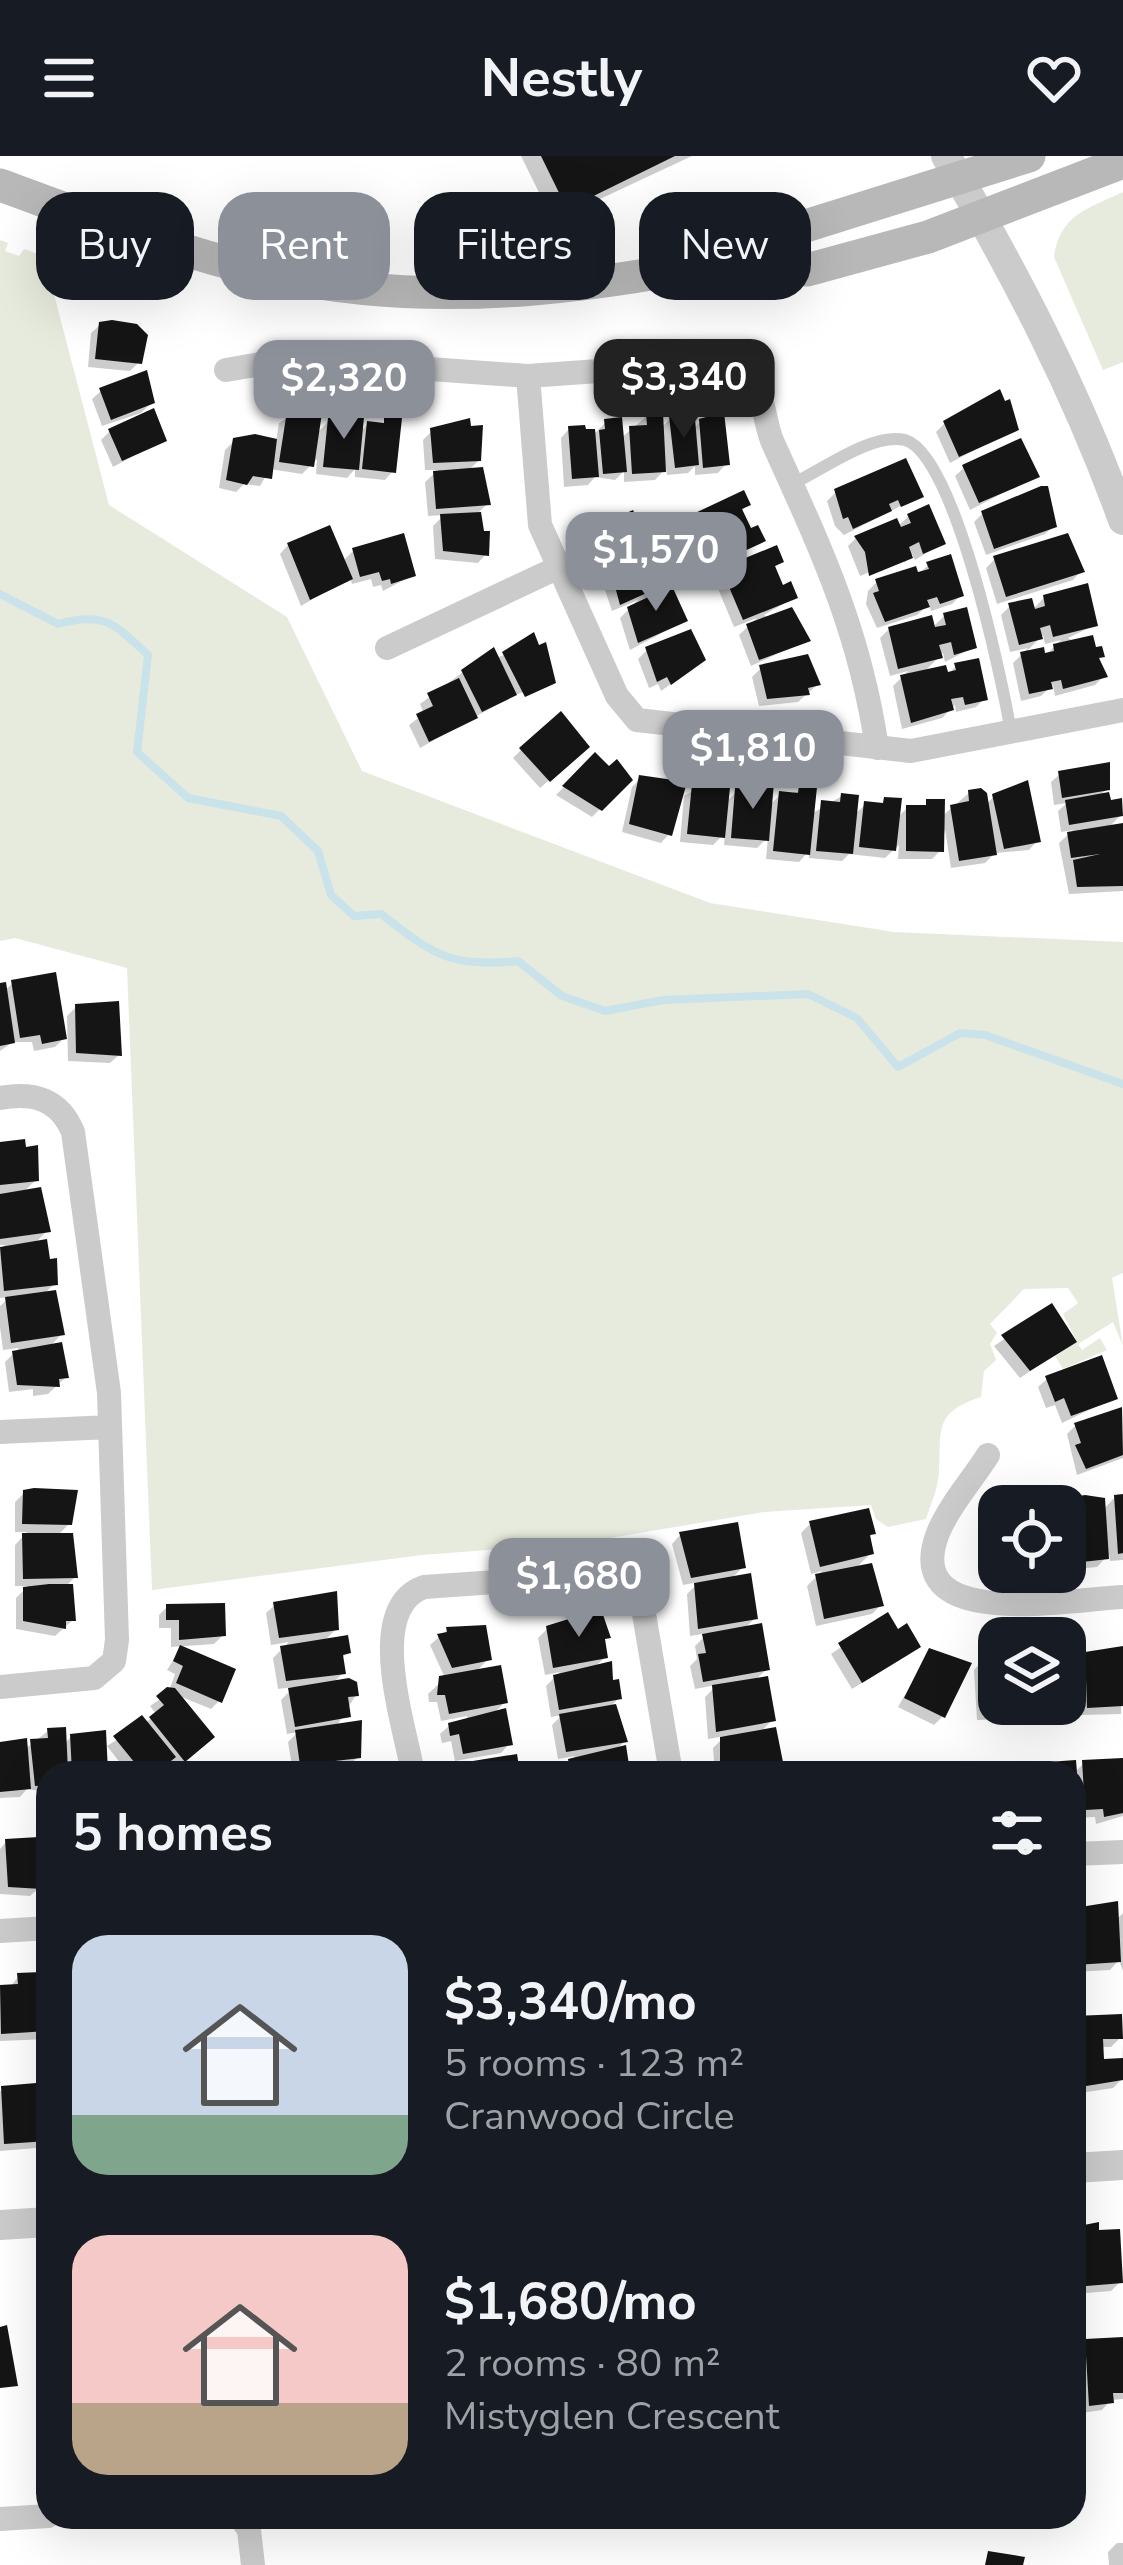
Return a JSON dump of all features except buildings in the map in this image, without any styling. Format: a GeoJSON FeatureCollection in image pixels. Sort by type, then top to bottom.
{"type":"FeatureCollection","features":[{"type":"Feature","properties":{"kind":"main road"},"geometry":{"type":"LineString","coordinates":[[811,223],[953,168],[1029,156]]}},
{"type":"Feature","properties":{"kind":"main road"},"geometry":{"type":"LineString","coordinates":[[811,269],[982,218],[1123,162]]}},
{"type":"Feature","properties":{"kind":"main road"},"geometry":{"type":"LineString","coordinates":[[0,185],[157,242],[239,265],[382,289],[503,292],[639,278]]}},
{"type":"Feature","properties":{"kind":"street"},"geometry":{"type":"LineString","coordinates":[[953,168],[1079,406],[1123,520]]}},
{"type":"Feature","properties":{"kind":"street"},"geometry":{"type":"LineString","coordinates":[[226,370],[289,359],[528,376],[712,363],[735,369],[759,393],[771,439],[854,628],[877,748]]}},
{"type":"Feature","properties":{"kind":"street"},"geometry":{"type":"LineString","coordinates":[[528,376],[536,510],[557,568],[617,696],[637,720],[877,748],[938,748],[1123,710]]}},
{"type":"Feature","properties":{"kind":"street"},"geometry":{"type":"LineString","coordinates":[[387,648],[557,568]]}},
{"type":"Feature","properties":{"kind":"street"},"geometry":{"type":"LineString","coordinates":[[0,1097],[25,1094],[43,1099],[56,1106],[74,1132],[110,1427],[114,1661],[94,1678],[0,1687]]}},
{"type":"Feature","properties":{"kind":"street"},"geometry":{"type":"LineString","coordinates":[[0,1432],[110,1427]]}},
{"type":"Feature","properties":{"kind":"street"},"geometry":{"type":"LineString","coordinates":[[988,1455],[939,1529],[932,1553],[940,1586],[953,1597],[983,1603],[1123,1597]]}},
{"type":"Feature","properties":{"kind":"street"},"geometry":{"type":"LineString","coordinates":[[411,1761],[389,1637],[401,1602],[424,1587],[595,1575],[626,1581],[643,1602],[669,1761]]}},
{"type":"Feature","properties":{"kind":"street"},"geometry":{"type":"LineString","coordinates":[[1086,1854],[1123,1852]]}},
{"type":"Feature","properties":{"kind":"street"},"geometry":{"type":"LineString","coordinates":[[0,1931],[36,1929]]}},
{"type":"Feature","properties":{"kind":"street"},"geometry":{"type":"LineString","coordinates":[[1086,2167],[1123,2165]]}},
{"type":"Feature","properties":{"kind":"street"},"geometry":{"type":"LineString","coordinates":[[0,2225],[36,2223]]}},
{"type":"Feature","properties":{"kind":"street"},"geometry":{"type":"LineString","coordinates":[[0,2519],[36,2517]]}},
{"type":"Feature","properties":{"kind":"street"},"geometry":{"type":"LineString","coordinates":[[248,2529],[253,2565]]}},
{"type":"Feature","properties":{"kind":"lane"},"geometry":{"type":"LineString","coordinates":[[794,483],[884,440],[901,439],[922,450],[953,514],[981,594],[1011,733]]}},
{"type":"Feature","properties":{"kind":"shaded area"},"geometry":{"type":"Polygon","coordinates":[[[1123,192],[1123,362],[1103,370],[1054,257],[1069,222],[1123,192]]]}},
{"type":"Feature","properties":{"kind":"shaded area"},"geometry":{"type":"Polygon","coordinates":[[[0,240],[8,243],[5,251],[19,256],[24,249],[36,253],[36,300],[55,300],[109,505],[287,617],[362,771],[710,903],[894,932],[1123,942],[1123,1273],[1112,1278],[1123,1346],[1113,1322],[1078,1344],[1082,1350],[1100,1338],[1107,1350],[1063,1369],[1055,1356],[1077,1342],[1063,1314],[1078,1303],[1068,1288],[1024,1289],[990,1324],[997,1333],[990,1344],[996,1360],[984,1371],[981,1397],[954,1410],[943,1425],[938,1478],[926,1519],[888,1527],[876,1519],[871,1505],[764,1512],[580,1543],[422,1555],[152,1590],[127,968],[15,938],[0,941],[0,240]]]}},
{"type":"Feature","properties":{"kind":"waterway"},"geometry":{"type":"LineString","coordinates":[[0,594],[58,624],[98,620],[126,635],[148,655],[137,752],[188,798],[281,816],[318,851],[331,895],[354,916],[381,914],[444,956],[475,962],[518,961],[562,996],[605,1011],[663,1000],[808,994],[857,1018],[898,1067],[960,1033],[985,1035],[1123,1084]]}}]}
